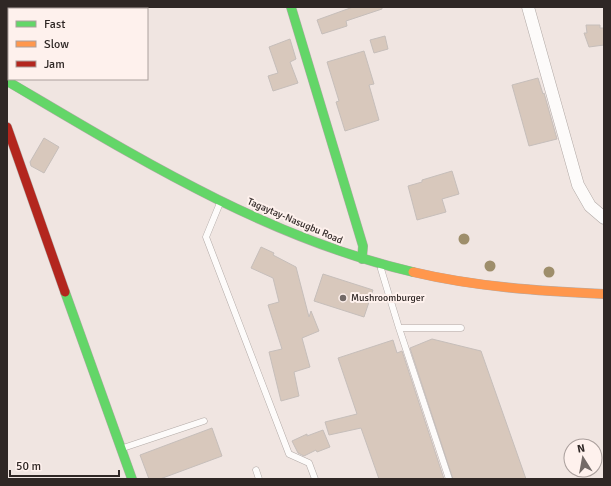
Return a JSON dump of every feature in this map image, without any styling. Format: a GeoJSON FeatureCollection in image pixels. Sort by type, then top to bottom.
{"type":"FeatureCollection","features":[{"type":"Feature","properties":{"kind":"main road"},"geometry":{"type":"LineString","coordinates":[[291,7],[363,246],[362,259]]}},
{"type":"Feature","properties":{"kind":"main road","name":"Tagaytay-Nasugbu Road"},"geometry":{"type":"LineString","coordinates":[[7,81],[151,164],[221,201],[292,234],[362,259],[438,278],[496,287],[550,292],[604,294]]}},
{"type":"Feature","properties":{"kind":"main road"},"geometry":{"type":"LineString","coordinates":[[7,127],[132,479]]}},
{"type":"Feature","properties":{"kind":"street"},"geometry":{"type":"LineString","coordinates":[[528,7],[578,185],[590,206],[604,218]]}},
{"type":"Feature","properties":{"kind":"lane"},"geometry":{"type":"LineString","coordinates":[[221,201],[206,238],[289,454],[309,463],[315,479]]}},
{"type":"Feature","properties":{"kind":"lane"},"geometry":{"type":"LineString","coordinates":[[380,264],[399,328],[450,479]]}},
{"type":"Feature","properties":{"kind":"lane"},"geometry":{"type":"LineString","coordinates":[[399,328],[461,328]]}},
{"type":"Feature","properties":{"kind":"lane"},"geometry":{"type":"LineString","coordinates":[[121,448],[204,422]]}},
{"type":"Feature","properties":{"kind":"lane"},"geometry":{"type":"LineString","coordinates":[[256,470],[258,479]]}},
{"type":"Feature","properties":{"kind":"building"},"geometry":{"type":"Polygon","coordinates":[[[353,7],[382,7],[382,9],[346,21],[347,26],[322,34],[317,20],[353,7]]]}},
{"type":"Feature","properties":{"kind":"building"},"geometry":{"type":"Polygon","coordinates":[[[586,25],[600,25],[600,28],[604,28],[604,45],[589,47],[584,33],[587,33],[586,25]]]}},
{"type":"Feature","properties":{"kind":"building"},"geometry":{"type":"Polygon","coordinates":[[[385,36],[388,49],[374,53],[370,40],[385,36]]]}},
{"type":"Feature","properties":{"kind":"building"},"geometry":{"type":"Polygon","coordinates":[[[290,39],[296,59],[290,62],[298,83],[273,91],[268,76],[278,73],[269,47],[290,39]]]}},
{"type":"Feature","properties":{"kind":"building"},"geometry":{"type":"Polygon","coordinates":[[[364,51],[374,84],[369,85],[379,120],[345,131],[336,102],[339,101],[327,62],[364,51]]]}},
{"type":"Feature","properties":{"kind":"building"},"geometry":{"type":"Polygon","coordinates":[[[538,78],[543,94],[544,93],[557,139],[529,146],[512,85],[538,78]]]}},
{"type":"Feature","properties":{"kind":"building"},"geometry":{"type":"Polygon","coordinates":[[[44,138],[59,147],[44,173],[31,166],[30,162],[44,138]]]}},
{"type":"Feature","properties":{"kind":"building"},"geometry":{"type":"Polygon","coordinates":[[[452,171],[459,194],[442,199],[446,212],[417,220],[408,186],[452,171]]]}},
{"type":"Feature","properties":{"kind":"building"},"geometry":{"type":"Polygon","coordinates":[[[261,247],[274,253],[273,255],[296,267],[309,317],[311,311],[319,331],[302,338],[310,367],[294,372],[299,396],[281,401],[269,352],[282,349],[268,305],[279,302],[273,278],[251,268],[261,247]]]}},
{"type":"Feature","properties":{"kind":"building","name":"Mushroomburger"},"geometry":{"type":"Polygon","coordinates":[[[323,274],[373,290],[364,317],[314,301],[323,274]]]}},
{"type":"Feature","properties":{"kind":"building"},"geometry":{"type":"Polygon","coordinates":[[[432,339],[481,351],[526,479],[453,479],[410,348],[432,339]]]}},
{"type":"Feature","properties":{"kind":"building"},"geometry":{"type":"Polygon","coordinates":[[[393,340],[397,353],[402,351],[444,479],[379,479],[361,428],[329,435],[325,422],[357,414],[338,358],[393,340]]]}},
{"type":"Feature","properties":{"kind":"building"},"geometry":{"type":"Polygon","coordinates":[[[212,428],[222,456],[160,479],[149,479],[140,455],[212,428]]]}},
{"type":"Feature","properties":{"kind":"building"},"geometry":{"type":"Polygon","coordinates":[[[323,430],[330,447],[317,452],[316,450],[304,456],[298,453],[292,441],[307,434],[307,436],[323,430]]]}},
{"type":"Feature","properties":{"kind":"traffic: fast"},"geometry":{"type":"LineString","coordinates":[[291,7],[363,246],[362,259]]}},
{"type":"Feature","properties":{"kind":"traffic: fast"},"geometry":{"type":"LineString","coordinates":[[7,81],[153,166],[254,217],[359,257],[413,272]]}},
{"type":"Feature","properties":{"kind":"traffic: fast"},"geometry":{"type":"LineString","coordinates":[[65,292],[132,479]]}},
{"type":"Feature","properties":{"kind":"traffic: slow"},"geometry":{"type":"LineString","coordinates":[[413,272],[484,285],[532,290],[604,294]]}},
{"type":"Feature","properties":{"kind":"traffic: jam"},"geometry":{"type":"LineString","coordinates":[[7,127],[65,292]]}},
{"type":"Feature","properties":{"kind":"place","name":"Mushroomburger"},"geometry":{"type":"Point","coordinates":[343,298]}}]}
